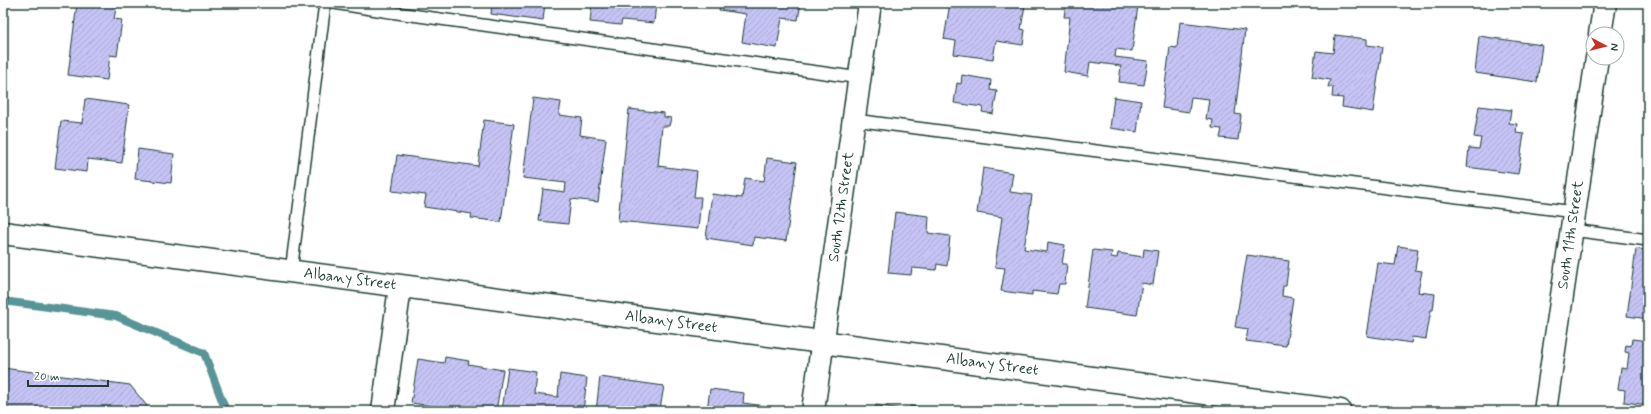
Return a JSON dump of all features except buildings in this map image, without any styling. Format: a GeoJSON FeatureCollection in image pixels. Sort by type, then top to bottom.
{"type":"FeatureCollection","features":[{"type":"Feature","properties":{"kind":"street","name":"South 12th Street"},"geometry":{"type":"LineString","coordinates":[[814,411],[870,3]]}},
{"type":"Feature","properties":{"kind":"street"},"geometry":{"type":"LineString","coordinates":[[1601,26],[1605,3]]}},
{"type":"Feature","properties":{"kind":"street","name":"South 11th Street"},"geometry":{"type":"LineString","coordinates":[[1545,411],[1595,66]]}},
{"type":"Feature","properties":{"kind":"street","name":"Albany Street"},"geometry":{"type":"LineString","coordinates":[[3,233],[1340,411]]}},
{"type":"Feature","properties":{"kind":"street"},"geometry":{"type":"LineString","coordinates":[[384,411],[400,287]]}},
{"type":"Feature","properties":{"kind":"lane"},"geometry":{"type":"LineString","coordinates":[[291,272],[325,3]]}},
{"type":"Feature","properties":{"kind":"lane"},"geometry":{"type":"LineString","coordinates":[[334,3],[860,78]]}},
{"type":"Feature","properties":{"kind":"lane"},"geometry":{"type":"LineString","coordinates":[[854,120],[1573,221],[1648,240]]}},
{"type":"Feature","properties":{"kind":"waterway"},"geometry":{"type":"LineString","coordinates":[[3,301],[116,316],[204,353],[226,411]]}}]}
